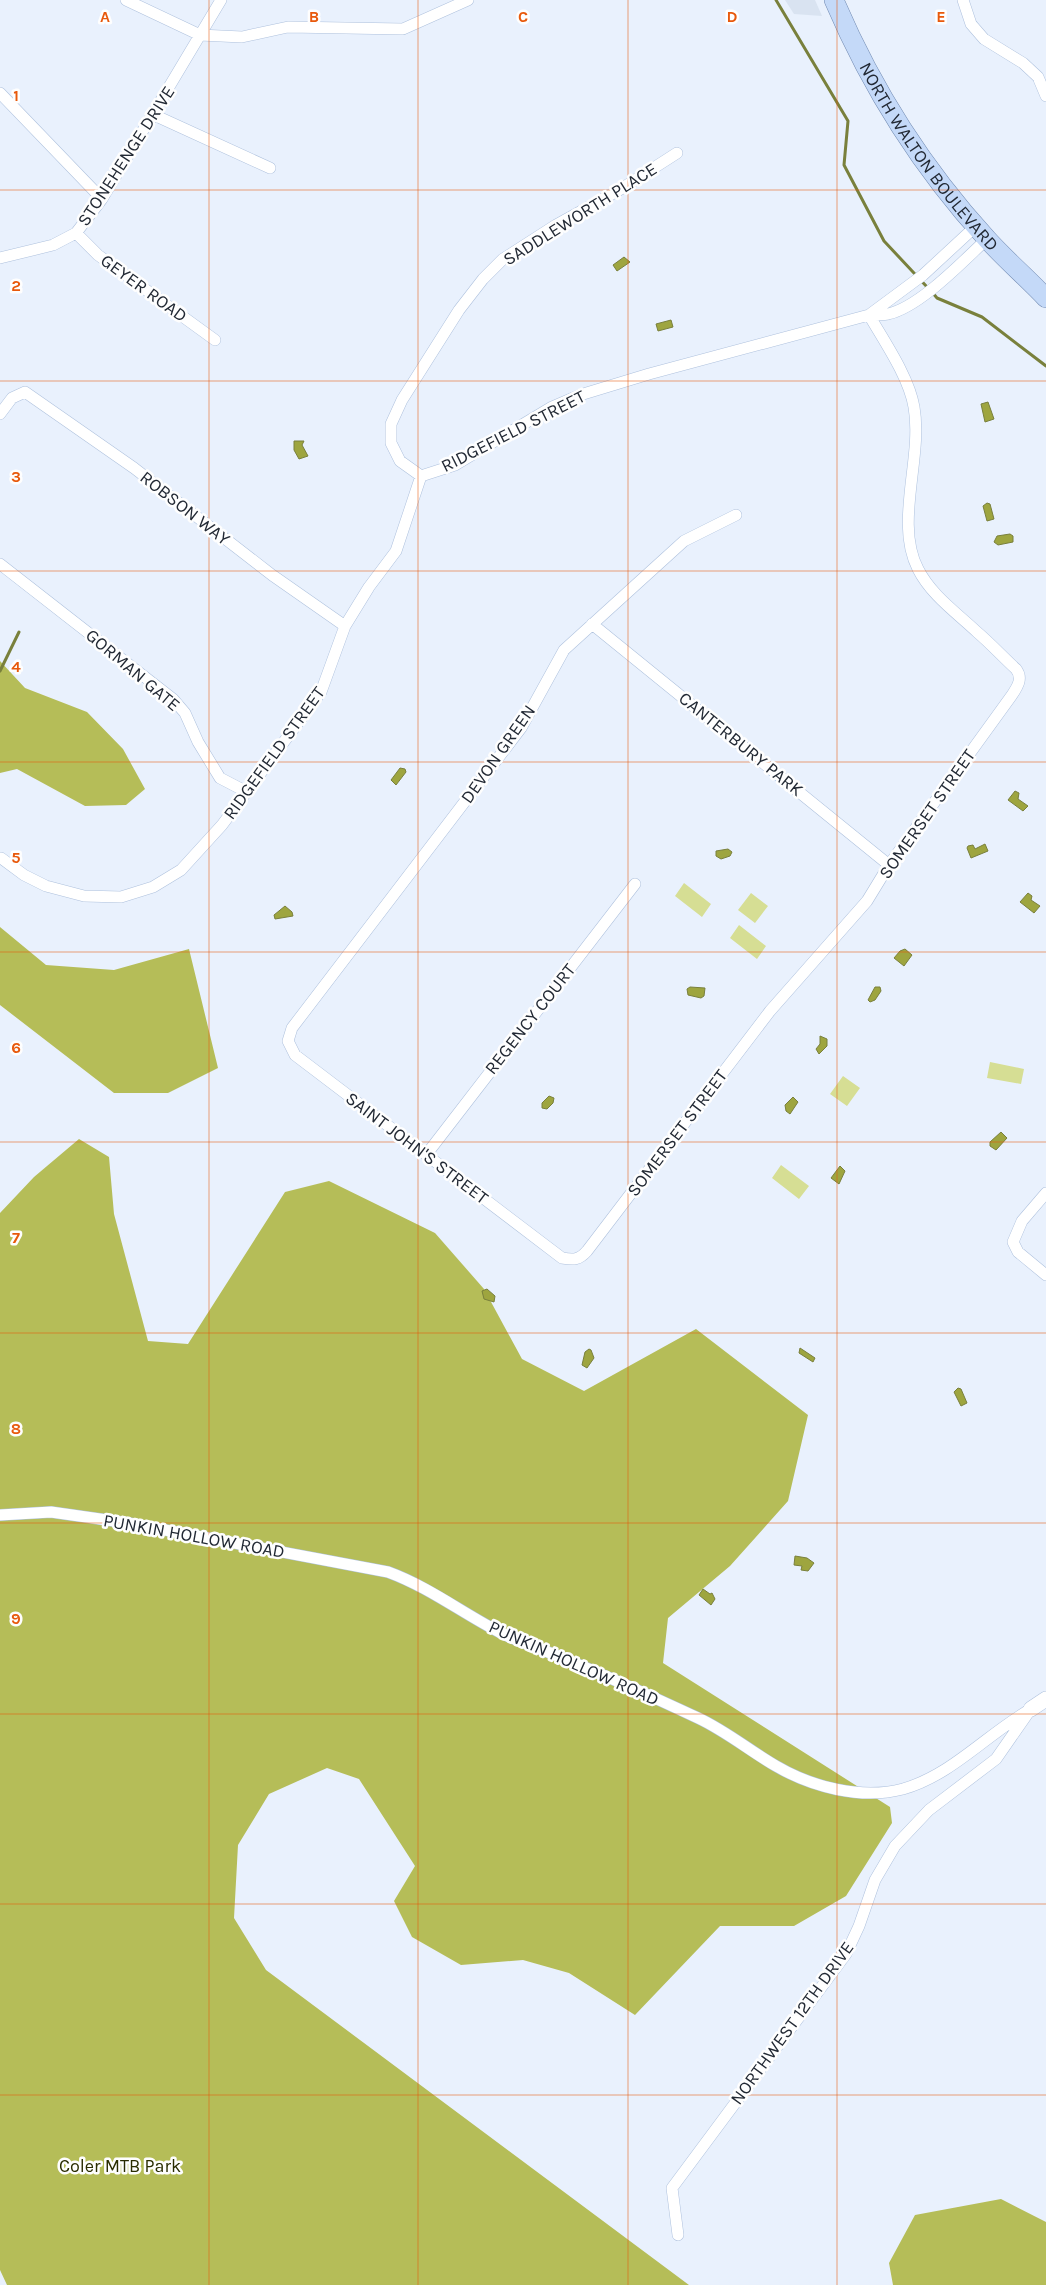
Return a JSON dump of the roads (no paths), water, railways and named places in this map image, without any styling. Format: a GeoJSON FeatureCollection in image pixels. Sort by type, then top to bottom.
{"type":"FeatureCollection","features":[{"type":"Feature","properties":{"kind":"main road","name":"NORTH WALTON BOULEVARD"},"geometry":{"type":"LineString","coordinates":[[834,0],[854,48],[909,140],[982,233],[1046,298]]}},
{"type":"Feature","properties":{"kind":"street"},"geometry":{"type":"LineString","coordinates":[[126,0],[200,35],[242,37],[288,27],[403,29],[468,0]]}},
{"type":"Feature","properties":{"kind":"street","name":"STONEHENGE DRIVE"},"geometry":{"type":"LineString","coordinates":[[0,258],[53,245],[76,233],[102,199],[221,0]]}},
{"type":"Feature","properties":{"kind":"street"},"geometry":{"type":"LineString","coordinates":[[963,0],[972,24],[984,39],[1023,63],[1038,77],[1046,96]]}},
{"type":"Feature","properties":{"kind":"street"},"geometry":{"type":"LineString","coordinates":[[0,93],[102,199]]}},
{"type":"Feature","properties":{"kind":"street"},"geometry":{"type":"LineString","coordinates":[[154,114],[270,168]]}},
{"type":"Feature","properties":{"kind":"street","name":"SADDLEWORTH PLACE"},"geometry":{"type":"LineString","coordinates":[[421,476],[400,461],[391,443],[391,424],[402,400],[459,310],[483,278],[504,259],[556,225],[621,189],[677,152]]}},
{"type":"Feature","properties":{"kind":"street","name":"GEYER ROAD"},"geometry":{"type":"LineString","coordinates":[[76,233],[98,255],[215,340]]}},
{"type":"Feature","properties":{"kind":"street","name":"RIDGEFIELD STREET"},"geometry":{"type":"LineString","coordinates":[[869,315],[982,233]]}},
{"type":"Feature","properties":{"kind":"street","name":"RIDGEFIELD STREET"},"geometry":{"type":"LineString","coordinates":[[1,858],[31,879],[68,894],[121,897],[166,881],[181,870],[209,841],[321,692],[345,626],[369,587],[396,551],[421,476],[454,466],[552,407],[580,395],[649,374],[869,315],[889,314],[934,288],[982,233]]}},
{"type":"Feature","properties":{"kind":"street","name":"SOMERSET STREET"},"geometry":{"type":"LineString","coordinates":[[562,1258],[573,1260],[581,1258],[587,1251],[770,1011],[867,902],[889,865],[1012,695],[1020,680],[1016,669],[926,582],[914,560],[909,544],[915,435],[914,407],[906,383],[869,315]]}},
{"type":"Feature","properties":{"kind":"street","name":"ROBSON WAY"},"geometry":{"type":"LineString","coordinates":[[0,414],[12,398],[25,392],[134,468],[272,575],[345,626]]}},
{"type":"Feature","properties":{"kind":"street","name":"DEVON GREEN"},"geometry":{"type":"LineString","coordinates":[[292,1028],[521,728],[564,650],[684,541],[736,515]]}},
{"type":"Feature","properties":{"kind":"street","name":"GORMAN GATE"},"geometry":{"type":"LineString","coordinates":[[0,564],[173,699],[185,713],[198,742],[220,778],[245,791]]}},
{"type":"Feature","properties":{"kind":"street","name":"CANTERBURY PARK"},"geometry":{"type":"LineString","coordinates":[[592,624],[889,865]]}},
{"type":"Feature","properties":{"kind":"street","name":"REGENCY COURT"},"geometry":{"type":"LineString","coordinates":[[426,1155],[635,884]]}},
{"type":"Feature","properties":{"kind":"street","name":"SAINT JOHN'S STREET"},"geometry":{"type":"LineString","coordinates":[[292,1028],[288,1041],[295,1055],[562,1258]]}},
{"type":"Feature","properties":{"kind":"street"},"geometry":{"type":"LineString","coordinates":[[1046,1193],[1022,1221],[1013,1242],[1018,1252],[1046,1275]]}},
{"type":"Feature","properties":{"kind":"street","name":"PUNKIN HOLLOW ROAD"},"geometry":{"type":"LineString","coordinates":[[0,1515],[51,1512],[128,1523],[388,1572],[412,1580],[501,1633],[700,1719],[777,1767],[819,1785],[839,1790],[861,1793],[882,1792],[902,1789],[928,1779],[955,1764],[1012,1720],[1030,1709]]}},
{"type":"Feature","properties":{"kind":"street"},"geometry":{"type":"LineString","coordinates":[[1030,1709],[1046,1699]]}},
{"type":"Feature","properties":{"kind":"street","name":"NORTHWEST 12TH DRIVE"},"geometry":{"type":"LineString","coordinates":[[678,2235],[672,2188],[846,1954],[859,1926],[875,1880],[895,1846],[929,1810],[996,1759],[1030,1709]]}},
{"type":"Feature","properties":{"kind":"waterway"},"geometry":{"type":"LineString","coordinates":[[776,0],[848,121],[844,165],[884,241],[928,288]]}},
{"type":"Feature","properties":{"kind":"waterway"},"geometry":{"type":"LineString","coordinates":[[932,292],[937,298],[982,317],[1046,366]]}},
{"type":"Feature","properties":{"kind":"waterway"},"geometry":{"type":"LineString","coordinates":[[0,671],[19,632]]}},
{"type":"Feature","properties":{"kind":"park label","name":"Coler MTB Park"},"geometry":{"type":"Point","coordinates":[120,2166]}}]}
